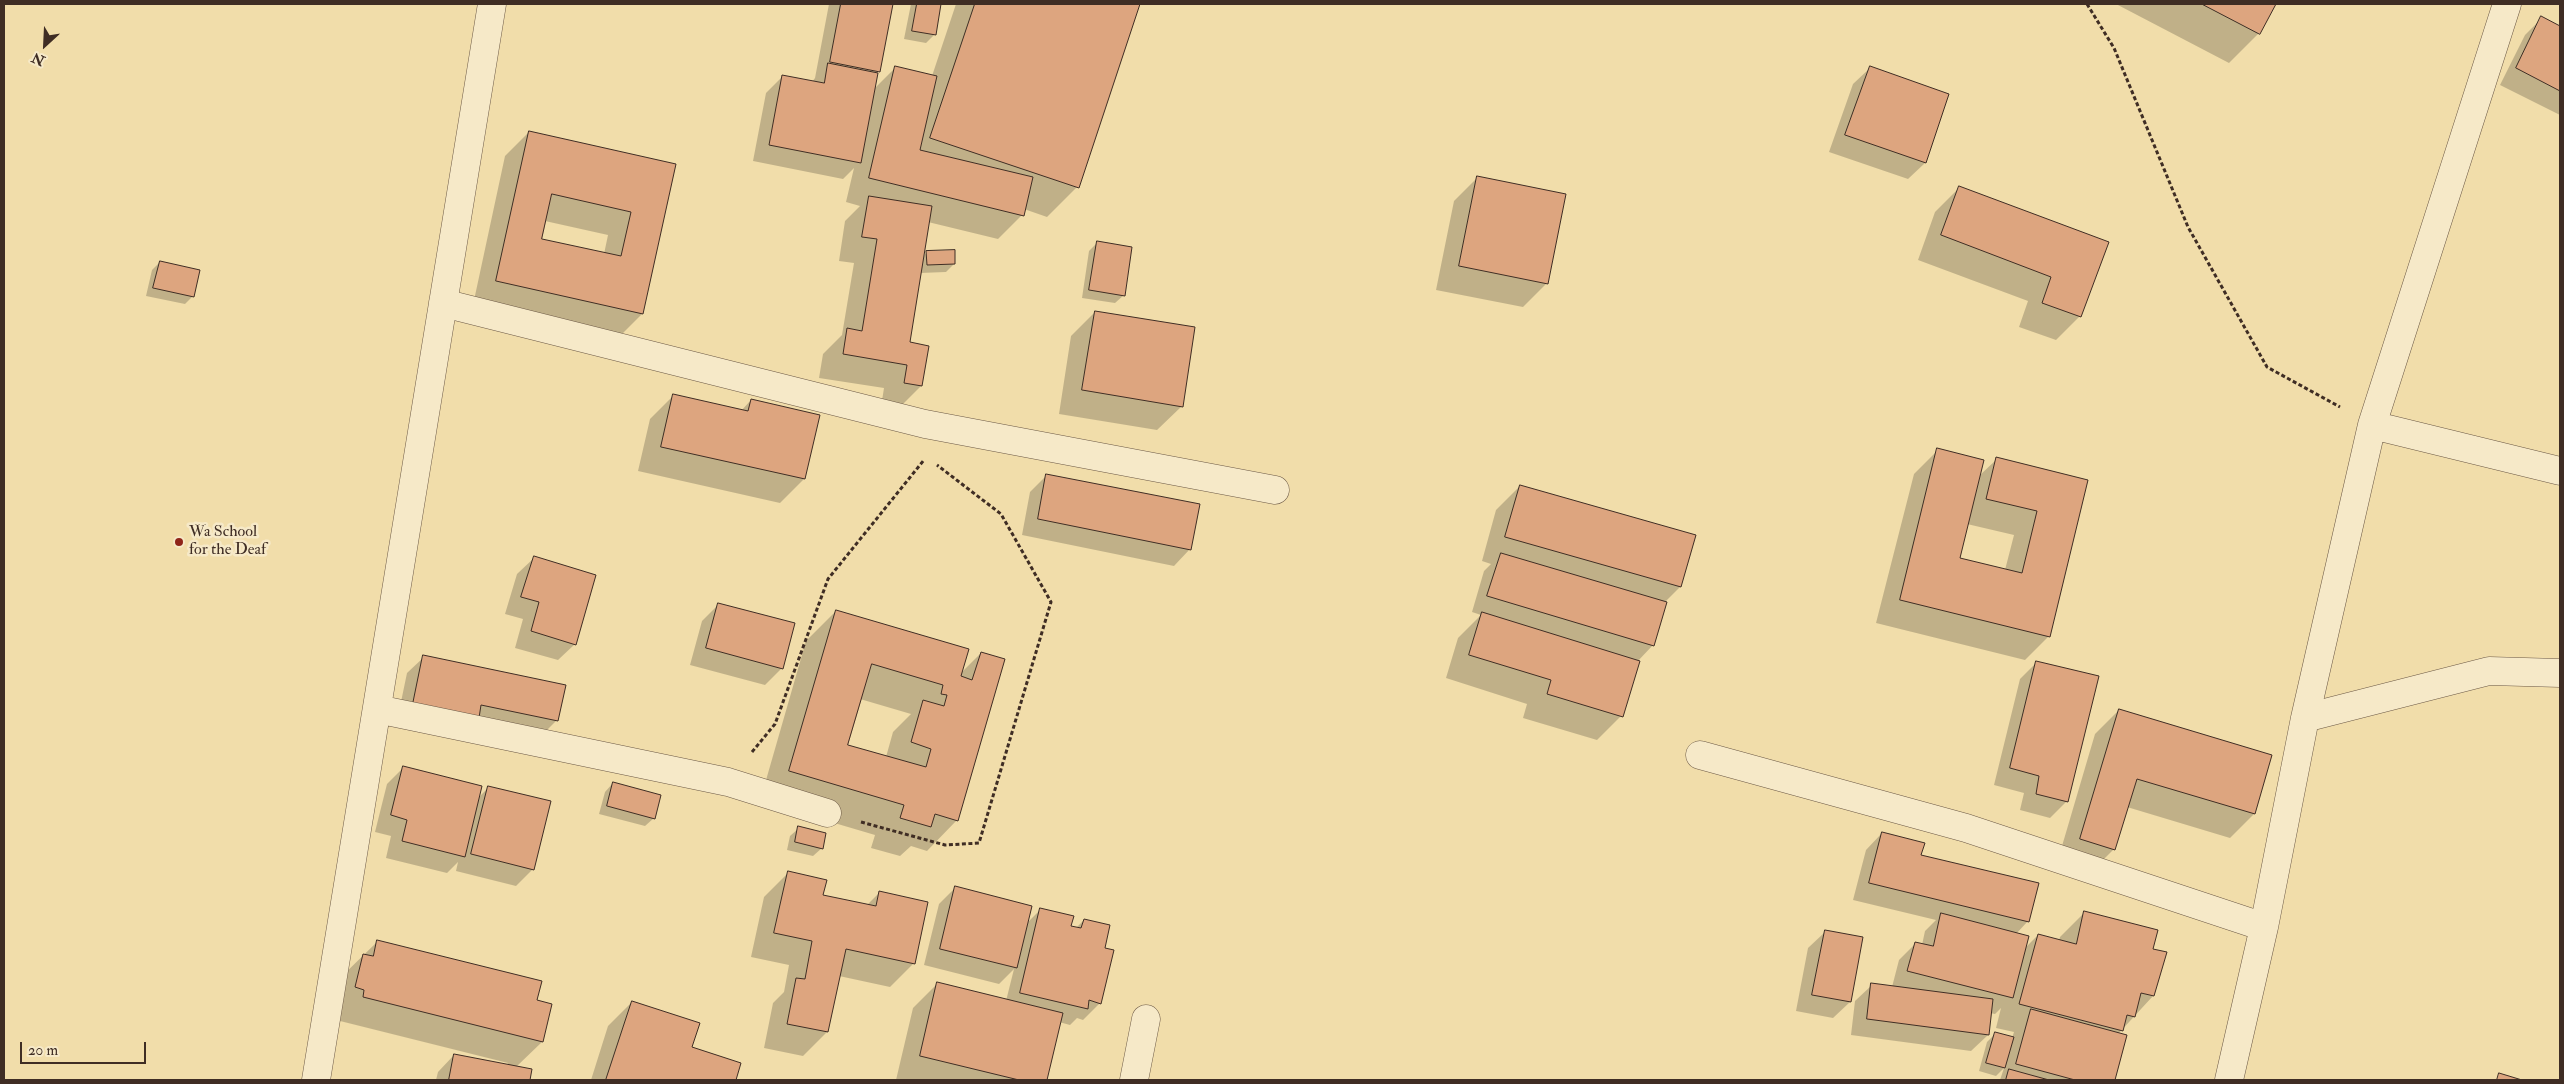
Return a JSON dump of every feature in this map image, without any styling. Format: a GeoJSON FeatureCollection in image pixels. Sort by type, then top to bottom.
{"type":"FeatureCollection","features":[{"type":"Feature","properties":{"kind":"street"},"geometry":{"type":"LineString","coordinates":[[316,1080],[492,4]]}},
{"type":"Feature","properties":{"kind":"street"},"geometry":{"type":"LineString","coordinates":[[2229,1080],[2264,927],[2305,718],[2372,425],[2507,4]]}},
{"type":"Feature","properties":{"kind":"street"},"geometry":{"type":"LineString","coordinates":[[443,303],[925,424],[1275,490]]}},
{"type":"Feature","properties":{"kind":"street"},"geometry":{"type":"LineString","coordinates":[[2372,425],[2560,471]]}},
{"type":"Feature","properties":{"kind":"street"},"geometry":{"type":"LineString","coordinates":[[2305,718],[2489,671],[2560,673]]}},
{"type":"Feature","properties":{"kind":"street"},"geometry":{"type":"LineString","coordinates":[[377,709],[728,782],[827,813]]}},
{"type":"Feature","properties":{"kind":"street"},"geometry":{"type":"LineString","coordinates":[[1700,755],[1966,828],[2264,927]]}},
{"type":"Feature","properties":{"kind":"street"},"geometry":{"type":"LineString","coordinates":[[1134,1080],[1146,1019]]}},
{"type":"Feature","properties":{"kind":"path"},"geometry":{"type":"LineString","coordinates":[[2087,4],[2114,48],[2188,227],[2267,367],[2372,425]]}},
{"type":"Feature","properties":{"kind":"path"},"geometry":{"type":"LineString","coordinates":[[728,782],[775,724],[828,579],[927,457],[925,424]]}},
{"type":"Feature","properties":{"kind":"path"},"geometry":{"type":"LineString","coordinates":[[827,813],[946,845],[979,842],[1051,602],[1001,514],[927,457]]}},
{"type":"Feature","properties":{"kind":"building"},"geometry":{"type":"Polygon","coordinates":[[[841,4],[893,4],[880,72],[830,62],[841,4]]]}},
{"type":"Feature","properties":{"kind":"building"},"geometry":{"type":"Polygon","coordinates":[[[917,4],[941,4],[936,35],[912,31],[917,4]]]}},
{"type":"Feature","properties":{"kind":"building"},"geometry":{"type":"Polygon","coordinates":[[[975,4],[1140,4],[1079,188],[930,138],[975,4]]]}},
{"type":"Feature","properties":{"kind":"building"},"geometry":{"type":"Polygon","coordinates":[[[2202,4],[2276,4],[2260,34],[2202,4]]]}},
{"type":"Feature","properties":{"kind":"building"},"geometry":{"type":"Polygon","coordinates":[[[2541,16],[2560,26],[2560,91],[2516,68],[2541,16]]]}},
{"type":"Feature","properties":{"kind":"building"},"geometry":{"type":"Polygon","coordinates":[[[828,63],[878,73],[861,163],[769,145],[782,75],[824,83],[828,63]]]}},
{"type":"Feature","properties":{"kind":"building"},"geometry":{"type":"Polygon","coordinates":[[[895,66],[937,76],[920,150],[1033,177],[1024,216],[869,178],[895,66]]]}},
{"type":"Feature","properties":{"kind":"building"},"geometry":{"type":"Polygon","coordinates":[[[1870,66],[1949,94],[1926,163],[1845,135],[1870,66]]]}},
{"type":"Feature","properties":{"kind":"building"},"geometry":{"type":"Polygon","coordinates":[[[529,131],[676,164],[643,314],[496,281],[529,131]],[[552,194],[542,239],[621,256],[631,212],[552,194]]]}},
{"type":"Feature","properties":{"kind":"building"},"geometry":{"type":"Polygon","coordinates":[[[1477,176],[1566,194],[1548,284],[1459,266],[1477,176]]]}},
{"type":"Feature","properties":{"kind":"building"},"geometry":{"type":"Polygon","coordinates":[[[1959,186],[2109,242],[2081,317],[2042,303],[2051,277],[1941,235],[1959,186]]]}},
{"type":"Feature","properties":{"kind":"building"},"geometry":{"type":"Polygon","coordinates":[[[869,196],[932,206],[910,342],[929,346],[922,386],[904,383],[907,365],[843,354],[847,328],[862,331],[877,239],[862,237],[869,196]]]}},
{"type":"Feature","properties":{"kind":"building"},"geometry":{"type":"Polygon","coordinates":[[[1097,241],[1132,247],[1125,296],[1089,290],[1097,241]]]}},
{"type":"Feature","properties":{"kind":"building"},"geometry":{"type":"Polygon","coordinates":[[[955,250],[955,264],[927,265],[926,251],[955,250]]]}},
{"type":"Feature","properties":{"kind":"building"},"geometry":{"type":"Polygon","coordinates":[[[160,261],[200,270],[194,297],[153,288],[160,261]]]}},
{"type":"Feature","properties":{"kind":"building"},"geometry":{"type":"Polygon","coordinates":[[[1095,311],[1195,327],[1183,407],[1082,390],[1095,311]]]}},
{"type":"Feature","properties":{"kind":"building"},"geometry":{"type":"Polygon","coordinates":[[[673,394],[748,411],[751,399],[820,415],[805,479],[661,447],[673,394]]]}},
{"type":"Feature","properties":{"kind":"building"},"geometry":{"type":"Polygon","coordinates":[[[1937,448],[1984,460],[1960,558],[2022,573],[2037,511],[1986,499],[1996,457],[2088,480],[2050,637],[1900,600],[1937,448]]]}},
{"type":"Feature","properties":{"kind":"building"},"geometry":{"type":"Polygon","coordinates":[[[1046,474],[1200,504],[1191,550],[1038,519],[1046,474]]]}},
{"type":"Feature","properties":{"kind":"building"},"geometry":{"type":"Polygon","coordinates":[[[1520,485],[1696,535],[1681,587],[1505,537],[1520,485]]]}},
{"type":"Feature","properties":{"kind":"building"},"geometry":{"type":"Polygon","coordinates":[[[1501,553],[1667,602],[1654,646],[1487,596],[1501,553]]]}},
{"type":"Feature","properties":{"kind":"building"},"geometry":{"type":"Polygon","coordinates":[[[534,556],[596,575],[576,645],[531,631],[539,602],[521,597],[534,556]]]}},
{"type":"Feature","properties":{"kind":"building"},"geometry":{"type":"Polygon","coordinates":[[[718,603],[795,623],[783,669],[706,648],[718,603]]]}},
{"type":"Feature","properties":{"kind":"building"},"geometry":{"type":"Polygon","coordinates":[[[836,610],[969,649],[961,676],[972,680],[981,652],[1005,659],[958,821],[935,814],[931,827],[900,818],[904,805],[789,771],[836,610]],[[872,664],[848,745],[926,767],[931,749],[911,742],[923,700],[944,706],[947,695],[941,694],[943,685],[872,664]]]}},
{"type":"Feature","properties":{"kind":"building"},"geometry":{"type":"Polygon","coordinates":[[[1482,612],[1640,661],[1623,717],[1547,694],[1551,680],[1469,655],[1482,612]]]}},
{"type":"Feature","properties":{"kind":"building"},"geometry":{"type":"Polygon","coordinates":[[[423,655],[566,685],[558,721],[481,705],[479,718],[413,704],[423,655]]]}},
{"type":"Feature","properties":{"kind":"building"},"geometry":{"type":"Polygon","coordinates":[[[2036,661],[2099,676],[2068,802],[2036,794],[2039,776],[2010,768],[2036,661]]]}},
{"type":"Feature","properties":{"kind":"building"},"geometry":{"type":"Polygon","coordinates":[[[2119,709],[2272,755],[2255,814],[2137,779],[2115,850],[2080,839],[2119,709]]]}},
{"type":"Feature","properties":{"kind":"building"},"geometry":{"type":"Polygon","coordinates":[[[403,766],[482,786],[465,857],[402,841],[407,820],[391,815],[403,766]]]}},
{"type":"Feature","properties":{"kind":"building"},"geometry":{"type":"Polygon","coordinates":[[[613,782],[661,795],[655,819],[607,806],[613,782]]]}},
{"type":"Feature","properties":{"kind":"building"},"geometry":{"type":"Polygon","coordinates":[[[488,786],[551,801],[534,870],[471,854],[488,786]]]}},
{"type":"Feature","properties":{"kind":"building"},"geometry":{"type":"Polygon","coordinates":[[[798,826],[826,833],[823,849],[795,842],[798,826]]]}},
{"type":"Feature","properties":{"kind":"building"},"geometry":{"type":"Polygon","coordinates":[[[1882,832],[1925,843],[1921,855],[2039,883],[2029,922],[1869,883],[1882,832]]]}},
{"type":"Feature","properties":{"kind":"building"},"geometry":{"type":"Polygon","coordinates":[[[788,871],[827,880],[823,895],[876,906],[879,891],[928,902],[915,964],[846,949],[828,1032],[787,1024],[796,978],[805,979],[812,941],[774,933],[788,871]]]}},
{"type":"Feature","properties":{"kind":"building"},"geometry":{"type":"Polygon","coordinates":[[[955,886],[1032,906],[1017,968],[940,949],[955,886]]]}},
{"type":"Feature","properties":{"kind":"building"},"geometry":{"type":"Polygon","coordinates":[[[1040,908],[1074,916],[1071,926],[1081,928],[1084,919],[1110,925],[1105,948],[1114,950],[1101,1004],[1089,1000],[1088,1009],[1020,993],[1040,908]]]}},
{"type":"Feature","properties":{"kind":"building"},"geometry":{"type":"Polygon","coordinates":[[[2084,911],[2158,930],[2153,949],[2167,952],[2154,996],[2141,993],[2135,1017],[2127,1015],[2123,1031],[2019,1004],[2038,934],[2076,944],[2084,911]]]}},
{"type":"Feature","properties":{"kind":"building"},"geometry":{"type":"Polygon","coordinates":[[[1941,913],[2029,936],[2013,998],[1907,971],[1915,942],[1933,946],[1941,913]]]}},
{"type":"Feature","properties":{"kind":"building"},"geometry":{"type":"Polygon","coordinates":[[[1825,930],[1863,937],[1851,1002],[1812,995],[1825,930]]]}},
{"type":"Feature","properties":{"kind":"building"},"geometry":{"type":"Polygon","coordinates":[[[377,940],[542,981],[537,1000],[552,1004],[543,1042],[363,997],[364,990],[355,987],[363,954],[373,956],[377,940]]]}},
{"type":"Feature","properties":{"kind":"building"},"geometry":{"type":"Polygon","coordinates":[[[937,982],[1063,1013],[1047,1080],[1019,1080],[920,1056],[937,982]]]}},
{"type":"Feature","properties":{"kind":"building"},"geometry":{"type":"Polygon","coordinates":[[[1871,983],[1993,999],[1989,1035],[1867,1019],[1871,983]]]}},
{"type":"Feature","properties":{"kind":"building"},"geometry":{"type":"Polygon","coordinates":[[[632,1001],[700,1023],[692,1047],[741,1063],[736,1080],[606,1080],[632,1001]]]}},
{"type":"Feature","properties":{"kind":"building"},"geometry":{"type":"Polygon","coordinates":[[[2031,1009],[2127,1035],[2115,1080],[2075,1080],[2016,1064],[2031,1009]]]}},
{"type":"Feature","properties":{"kind":"building"},"geometry":{"type":"Polygon","coordinates":[[[1995,1032],[2014,1037],[2005,1068],[1986,1063],[1995,1032]]]}},
{"type":"Feature","properties":{"kind":"building"},"geometry":{"type":"Polygon","coordinates":[[[454,1054],[532,1069],[530,1080],[449,1080],[454,1054]]]}},
{"type":"Feature","properties":{"kind":"building"},"geometry":{"type":"Polygon","coordinates":[[[2009,1069],[2049,1080],[2006,1080],[2009,1069]]]}},
{"type":"Feature","properties":{"kind":"building"},"geometry":{"type":"Polygon","coordinates":[[[2499,1073],[2522,1080],[2497,1080],[2499,1073]]]}},
{"type":"Feature","properties":{"kind":"place","name":"Wa School for the Deaf"},"geometry":{"type":"Point","coordinates":[179,542]}}]}
